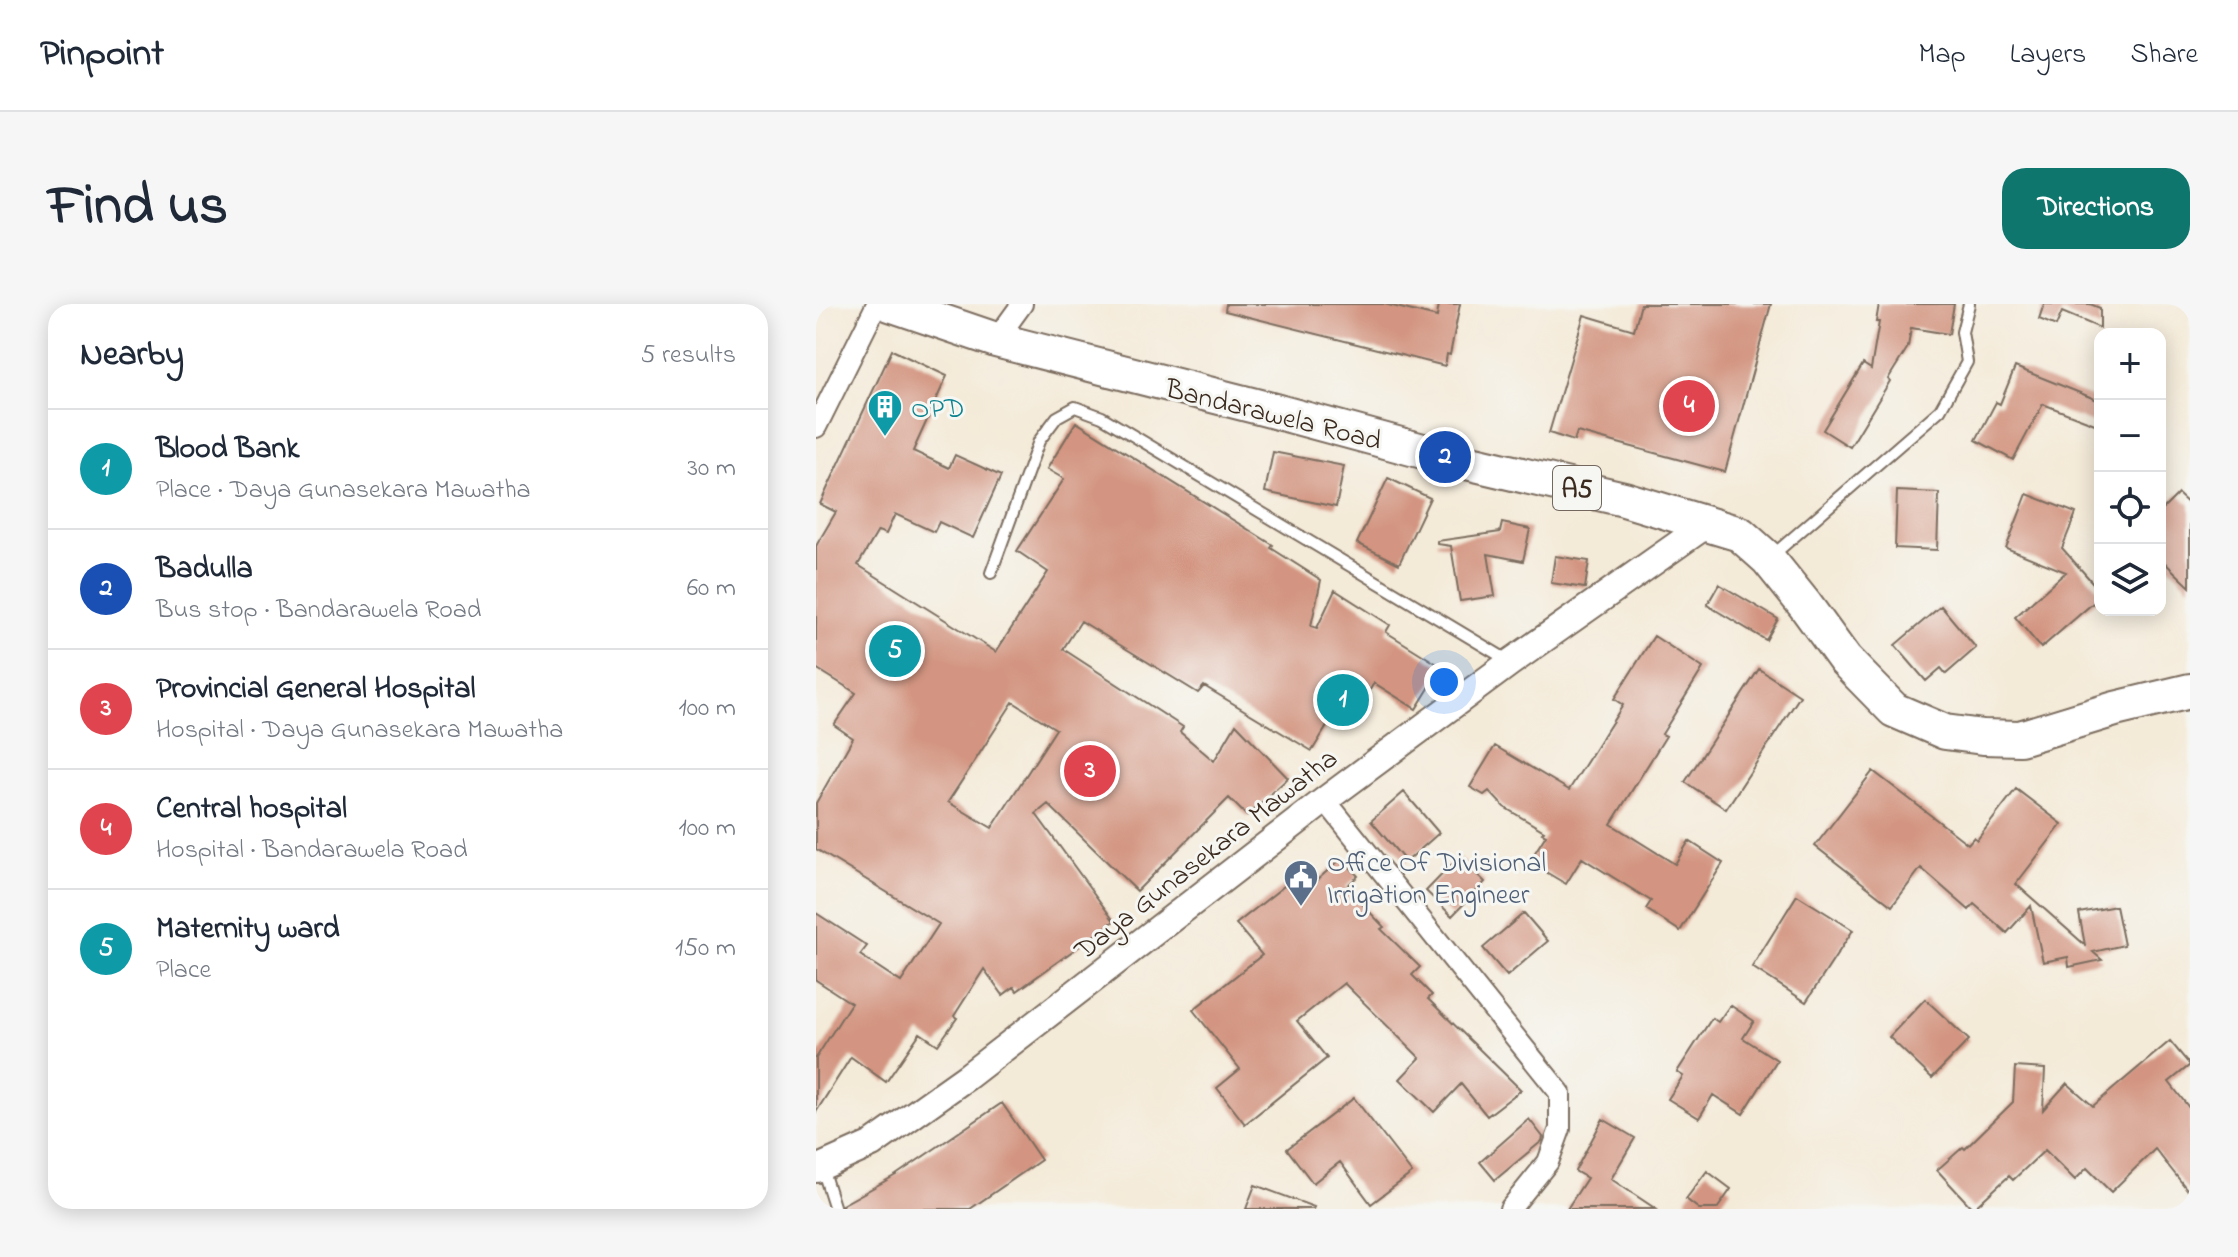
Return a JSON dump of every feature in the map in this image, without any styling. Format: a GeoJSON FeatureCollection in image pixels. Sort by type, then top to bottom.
{"type":"FeatureCollection","features":[{"type":"Feature","properties":{"kind":"highway","name":"Bandarawela Road"},"geometry":{"type":"LineString","coordinates":[[890,304],[996,340],[1445,457],[1624,499],[1740,534],[1768,559],[1845,660],[1894,710],[1945,732],[2020,738],[2115,709],[2190,691]]}},
{"type":"Feature","properties":{"kind":"street"},"geometry":{"type":"LineString","coordinates":[[816,427],[877,304]]}},
{"type":"Feature","properties":{"kind":"street"},"geometry":{"type":"LineString","coordinates":[[996,340],[1022,304]]}},
{"type":"Feature","properties":{"kind":"street","name":"Daya Gunasekara Mawatha"},"geometry":{"type":"LineString","coordinates":[[819,1169],[872,1144],[968,1076],[1325,800],[1511,662],[1707,524]]}},
{"type":"Feature","properties":{"kind":"street"},"geometry":{"type":"LineString","coordinates":[[1325,800],[1560,1093],[1560,1129],[1548,1162],[1510,1209]]}},
{"type":"Feature","properties":{"kind":"lane"},"geometry":{"type":"LineString","coordinates":[[1768,559],[1940,410],[1967,362],[1962,332],[1969,304]]}},
{"type":"Feature","properties":{"kind":"lane"},"geometry":{"type":"LineString","coordinates":[[991,573],[1039,441],[1057,417],[1075,407],[1102,417],[1511,662]]}},
{"type":"Feature","properties":{"kind":"lane"},"geometry":{"type":"LineString","coordinates":[[819,1169],[835,1209]]}},
{"type":"Feature","properties":{"kind":"building"},"geometry":{"type":"Polygon","coordinates":[[[1226,304],[1384,304],[1437,317],[1439,304],[1460,304],[1445,366],[1225,311],[1226,304]]]}},
{"type":"Feature","properties":{"kind":"building"},"geometry":{"type":"Polygon","coordinates":[[[1641,304],[1771,304],[1725,472],[1577,432],[1574,441],[1549,433],[1584,315],[1634,330],[1641,304]]]}},
{"type":"Feature","properties":{"kind":"building"},"geometry":{"type":"Polygon","coordinates":[[[1879,304],[1954,304],[1949,334],[1911,328],[1908,347],[1850,447],[1823,430],[1863,364],[1871,369],[1879,304]]]}},
{"type":"Feature","properties":{"kind":"building"},"geometry":{"type":"Polygon","coordinates":[[[2044,304],[2090,304],[2100,308],[2100,328],[2062,312],[2056,326],[2039,319],[2044,304]]]}},
{"type":"Feature","properties":{"kind":"building"},"geometry":{"type":"Polygon","coordinates":[[[892,350],[947,376],[913,451],[949,468],[955,455],[1001,476],[973,538],[939,522],[934,532],[895,514],[886,534],[878,531],[858,565],[996,652],[1048,572],[1017,551],[1064,479],[1047,469],[1076,422],[1273,545],[1271,548],[1321,580],[1311,626],[1317,628],[1335,590],[1390,625],[1386,632],[1442,667],[1416,709],[1374,683],[1358,710],[1353,707],[1343,725],[1332,718],[1312,751],[1204,686],[1198,693],[1081,621],[1063,649],[1183,727],[1180,732],[1214,761],[1236,724],[1288,778],[1247,816],[1229,798],[1137,891],[1048,804],[1036,814],[1114,921],[1017,991],[1014,987],[1003,995],[984,969],[938,1045],[920,1033],[886,1082],[851,1057],[816,1112],[816,1058],[851,1003],[816,980],[816,913],[867,946],[860,955],[901,982],[939,924],[816,849],[816,803],[853,738],[834,725],[856,693],[816,668],[816,546],[836,512],[820,504],[892,350]],[[1013,702],[948,802],[992,828],[1056,729],[1013,702]]]}},
{"type":"Feature","properties":{"kind":"building"},"geometry":{"type":"Polygon","coordinates":[[[2015,367],[2094,399],[2094,424],[2043,404],[2013,460],[1976,440],[1996,402],[2000,404],[2015,367]]]}},
{"type":"Feature","properties":{"kind":"building"},"geometry":{"type":"Polygon","coordinates":[[[1273,452],[1344,466],[1336,507],[1265,492],[1273,452]]]}},
{"type":"Feature","properties":{"kind":"building"},"geometry":{"type":"Polygon","coordinates":[[[1388,478],[1430,498],[1399,564],[1357,543],[1388,478]]]}},
{"type":"Feature","properties":{"kind":"building"},"geometry":{"type":"Polygon","coordinates":[[[1897,491],[1939,493],[1937,550],[1895,548],[1897,491]]]}},
{"type":"Feature","properties":{"kind":"building"},"geometry":{"type":"Polygon","coordinates":[[[2027,494],[2076,513],[2062,548],[2094,584],[2094,602],[2041,648],[2015,617],[2066,572],[2006,548],[2027,494]]]}},
{"type":"Feature","properties":{"kind":"building"},"geometry":{"type":"Polygon","coordinates":[[[2178,494],[2190,505],[2190,587],[2166,564],[2166,506],[2178,494]]]}},
{"type":"Feature","properties":{"kind":"building"},"geometry":{"type":"Polygon","coordinates":[[[1502,523],[1530,529],[1523,561],[1488,554],[1495,596],[1460,601],[1451,546],[1437,544],[1437,541],[1500,532],[1502,523]]]}},
{"type":"Feature","properties":{"kind":"building"},"geometry":{"type":"Polygon","coordinates":[[[1555,556],[1589,561],[1585,588],[1551,583],[1555,556]]]}},
{"type":"Feature","properties":{"kind":"building"},"geometry":{"type":"Polygon","coordinates":[[[1719,584],[1778,619],[1766,640],[1707,605],[1719,584]]]}},
{"type":"Feature","properties":{"kind":"building"},"geometry":{"type":"Polygon","coordinates":[[[1941,606],[1976,648],[1946,674],[1941,668],[1926,681],[1895,645],[1941,606]]]}},
{"type":"Feature","properties":{"kind":"building"},"geometry":{"type":"Polygon","coordinates":[[[1654,636],[1703,668],[1662,734],[1666,736],[1611,824],[1675,864],[1689,841],[1723,863],[1680,931],[1646,909],[1651,901],[1582,858],[1566,884],[1529,862],[1546,835],[1542,833],[1544,831],[1504,807],[1489,791],[1484,795],[1470,787],[1495,746],[1569,790],[1623,705],[1614,699],[1654,636]]]}},
{"type":"Feature","properties":{"kind":"building"},"geometry":{"type":"Polygon","coordinates":[[[1759,669],[1800,696],[1726,809],[1685,782],[1759,669]]]}},
{"type":"Feature","properties":{"kind":"building"},"geometry":{"type":"Polygon","coordinates":[[[1873,771],[1968,844],[1974,837],[1977,840],[2016,789],[2062,824],[2016,884],[2085,945],[2079,913],[2116,906],[2124,945],[2093,952],[2102,960],[2069,967],[2068,957],[2043,962],[2031,906],[2007,933],[1974,904],[1969,910],[1921,868],[1892,906],[1815,846],[1873,771]]]}},
{"type":"Feature","properties":{"kind":"building"},"geometry":{"type":"Polygon","coordinates":[[[1404,792],[1439,833],[1406,862],[1371,821],[1404,792]]]}},
{"type":"Feature","properties":{"kind":"building"},"geometry":{"type":"Polygon","coordinates":[[[1459,857],[1485,882],[1452,916],[1426,891],[1459,857]]]}},
{"type":"Feature","properties":{"kind":"building"},"geometry":{"type":"Polygon","coordinates":[[[1342,858],[1358,876],[1346,887],[1384,927],[1381,929],[1420,967],[1412,975],[1432,995],[1428,999],[1521,1090],[1487,1116],[1461,1084],[1434,1112],[1400,1079],[1420,1058],[1344,983],[1297,1021],[1327,1058],[1245,1124],[1217,1088],[1240,1069],[1193,1010],[1262,955],[1236,924],[1288,883],[1299,896],[1342,858]]]}},
{"type":"Feature","properties":{"kind":"building"},"geometry":{"type":"Polygon","coordinates":[[[1797,895],[1853,930],[1806,1002],[1752,967],[1797,895]]]}},
{"type":"Feature","properties":{"kind":"building"},"geometry":{"type":"Polygon","coordinates":[[[1524,913],[1548,941],[1507,976],[1483,948],[1524,913]]]}},
{"type":"Feature","properties":{"kind":"building"},"geometry":{"type":"Polygon","coordinates":[[[1925,999],[1969,1040],[1932,1078],[1889,1037],[1925,999]]]}},
{"type":"Feature","properties":{"kind":"building"},"geometry":{"type":"Polygon","coordinates":[[[1730,1005],[1754,1021],[1743,1038],[1777,1060],[1743,1114],[1713,1095],[1699,1118],[1668,1099],[1683,1076],[1677,1072],[1712,1018],[1718,1022],[1730,1005]]]}},
{"type":"Feature","properties":{"kind":"building"},"geometry":{"type":"Polygon","coordinates":[[[2170,1041],[2190,1065],[2169,1082],[2190,1109],[2190,1193],[2155,1149],[2111,1192],[2087,1168],[2075,1180],[2045,1150],[2013,1180],[2009,1176],[1973,1209],[1937,1170],[1963,1147],[1965,1149],[2013,1102],[2015,1067],[2045,1069],[2043,1110],[2067,1083],[2093,1106],[2170,1041]]]}},
{"type":"Feature","properties":{"kind":"building"},"geometry":{"type":"Polygon","coordinates":[[[1354,1098],[1412,1173],[1371,1204],[1340,1162],[1313,1183],[1287,1149],[1354,1098]]]}},
{"type":"Feature","properties":{"kind":"building"},"geometry":{"type":"Polygon","coordinates":[[[1002,1103],[1041,1160],[970,1209],[843,1209],[842,1205],[896,1175],[1002,1103]]]}},
{"type":"Feature","properties":{"kind":"building"},"geometry":{"type":"Polygon","coordinates":[[[1529,1119],[1543,1137],[1542,1141],[1495,1180],[1480,1162],[1529,1119]]]}},
{"type":"Feature","properties":{"kind":"building"},"geometry":{"type":"Polygon","coordinates":[[[1603,1119],[1635,1138],[1611,1179],[1656,1209],[1567,1209],[1587,1178],[1575,1171],[1603,1119]]]}},
{"type":"Feature","properties":{"kind":"building"},"geometry":{"type":"Polygon","coordinates":[[[1707,1171],[1731,1189],[1717,1209],[1699,1209],[1686,1199],[1707,1171]]]}},
{"type":"Feature","properties":{"kind":"building"},"geometry":{"type":"Polygon","coordinates":[[[1255,1185],[1314,1207],[1246,1209],[1255,1185]]]}},
{"type":"Feature","properties":{"kind":"place","name":"Central hospital"},"geometry":{"type":"Point","coordinates":[1689,406]}},
{"type":"Feature","properties":{"kind":"place","name":"OPD"},"geometry":{"type":"Point","coordinates":[885,438]}},
{"type":"Feature","properties":{"kind":"place","name":"Badulla"},"geometry":{"type":"Point","coordinates":[1445,457]}},
{"type":"Feature","properties":{"kind":"place","name":"Maternity ward"},"geometry":{"type":"Point","coordinates":[895,651]}},
{"type":"Feature","properties":{"kind":"place","name":"Blood Bank"},"geometry":{"type":"Point","coordinates":[1343,700]}},
{"type":"Feature","properties":{"kind":"place","name":"Provincial General Hospital"},"geometry":{"type":"Point","coordinates":[1090,771]}},
{"type":"Feature","properties":{"kind":"place","name":"Office Of Divisional Irrigation Engineer"},"geometry":{"type":"Point","coordinates":[1301,908]}}]}
